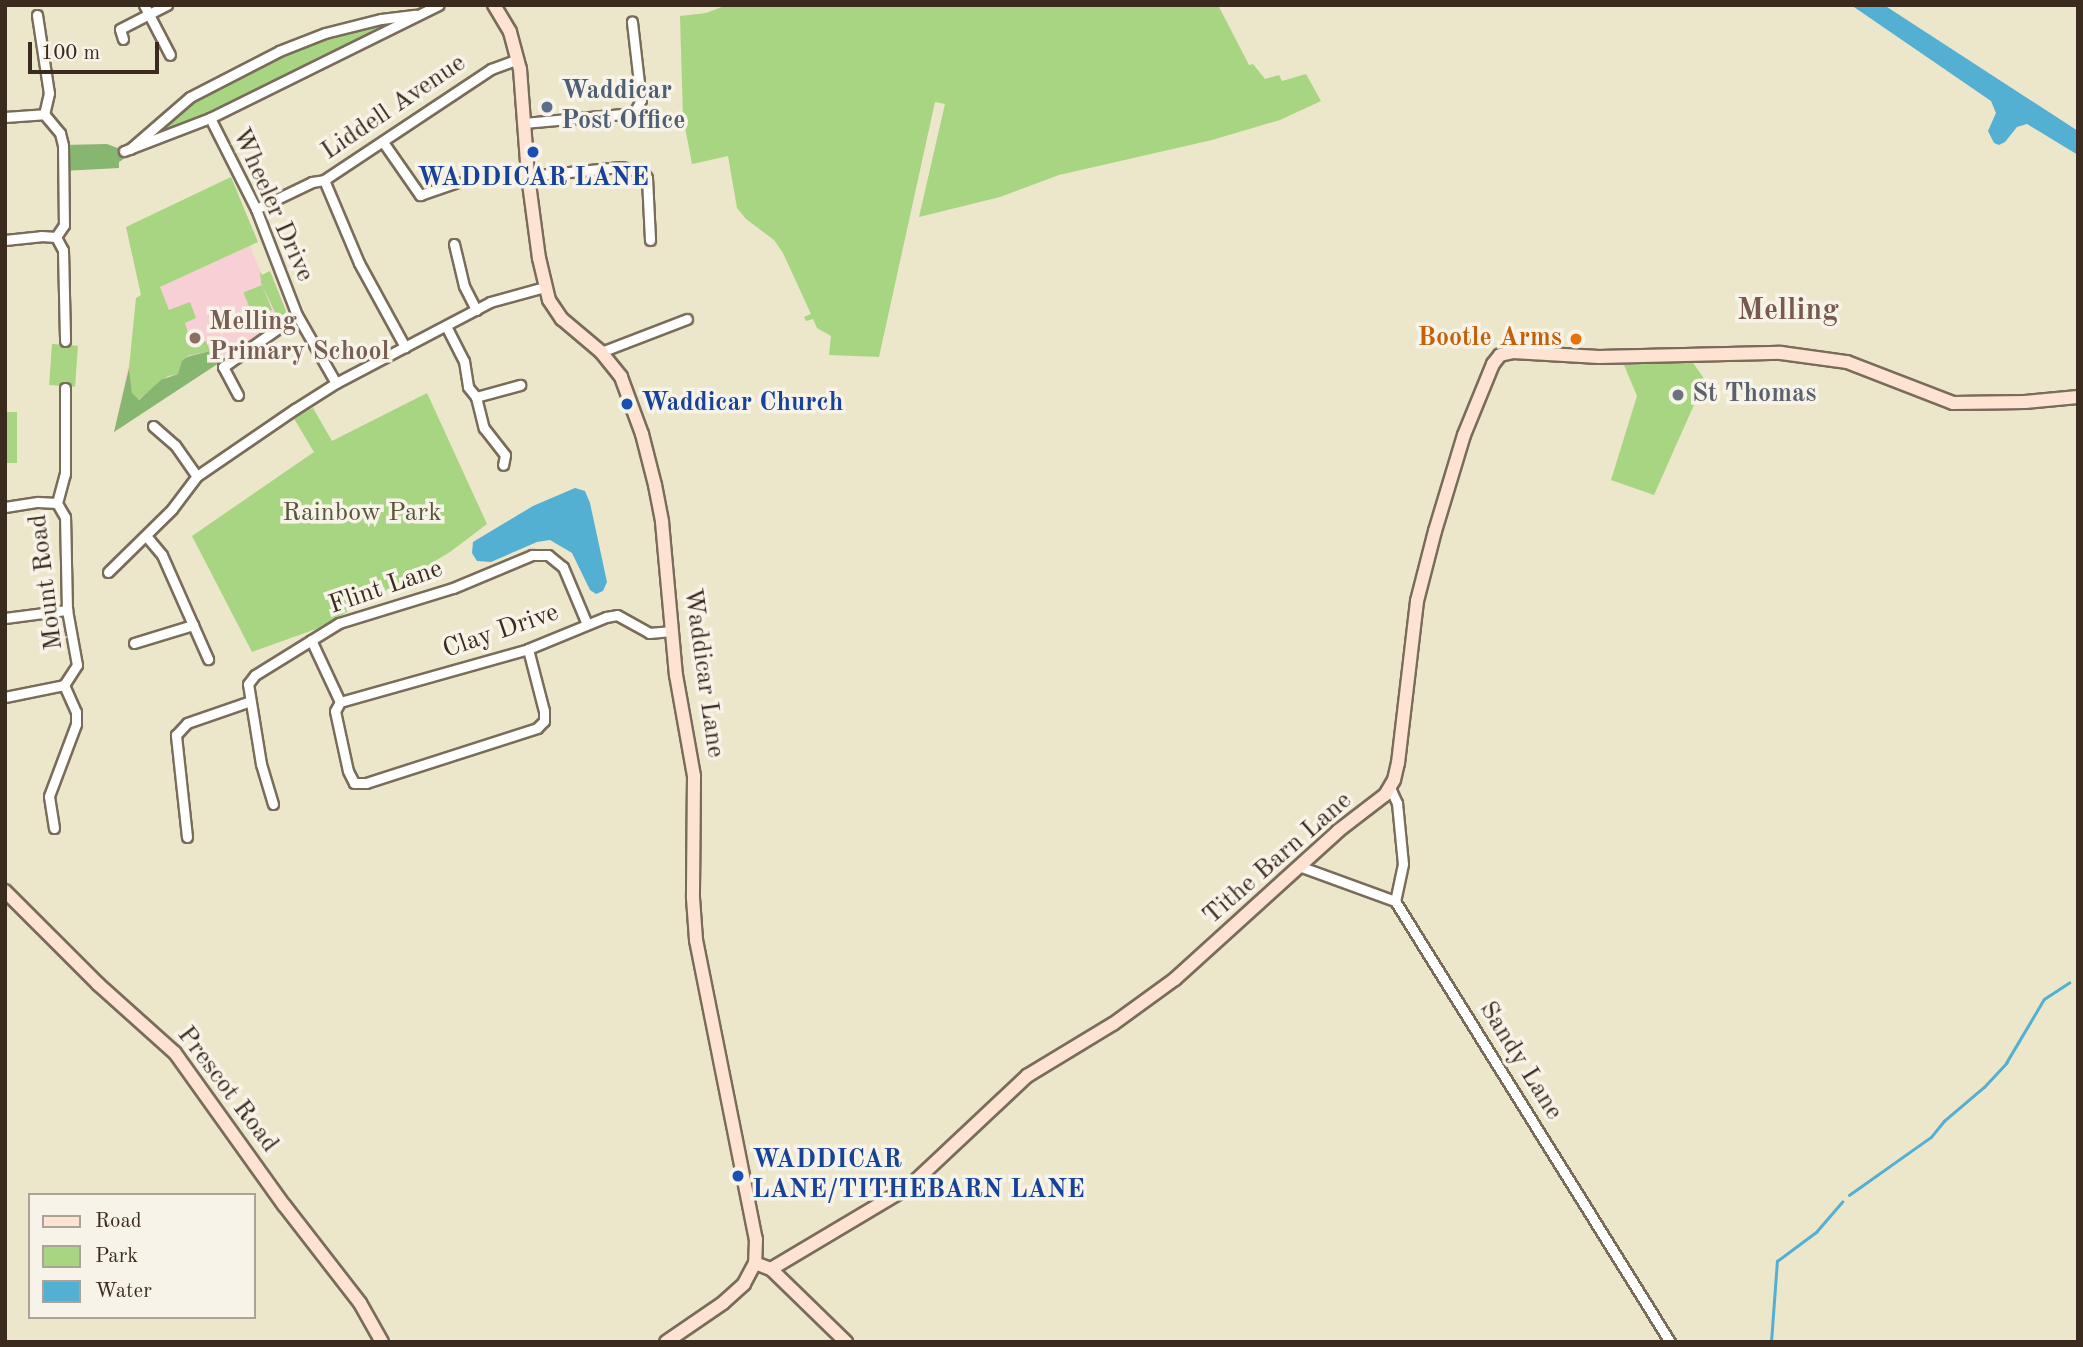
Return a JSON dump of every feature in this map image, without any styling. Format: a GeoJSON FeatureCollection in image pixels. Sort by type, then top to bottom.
{"type":"FeatureCollection","features":[{"type":"Feature","properties":{"kind":"street"},"geometry":{"type":"LineString","coordinates":[[144,5],[170,55]]}},
{"type":"Feature","properties":{"kind":"street"},"geometry":{"type":"LineString","coordinates":[[123,39],[120,29],[167,5]]}},
{"type":"Feature","properties":{"kind":"street"},"geometry":{"type":"LineString","coordinates":[[421,15],[381,19],[347,27],[279,51],[190,97],[126,150],[156,141],[210,118],[421,15],[439,5]]}},
{"type":"Feature","properties":{"kind":"street","name":"Waddicar Lane"},"geometry":{"type":"LineString","coordinates":[[494,5],[510,32],[518,59],[528,176],[545,287],[562,320],[601,352],[621,377],[656,485],[672,631],[694,776],[693,898],[696,940],[756,1239],[755,1263]]}},
{"type":"Feature","properties":{"kind":"street"},"geometry":{"type":"LineString","coordinates":[[37,15],[50,93],[44,114]]}},
{"type":"Feature","properties":{"kind":"street"},"geometry":{"type":"LineString","coordinates":[[524,123],[634,113],[641,100],[632,22]]}},
{"type":"Feature","properties":{"kind":"street","name":"Liddell Avenue"},"geometry":{"type":"LineString","coordinates":[[256,209],[312,182],[324,180],[491,69],[518,59]]}},
{"type":"Feature","properties":{"kind":"street"},"geometry":{"type":"LineString","coordinates":[[5,117],[44,114],[55,123],[63,145],[64,225],[56,237]]}},
{"type":"Feature","properties":{"kind":"street","name":"Wheeler Drive"},"geometry":{"type":"LineString","coordinates":[[210,118],[256,209],[297,315],[336,383]]}},
{"type":"Feature","properties":{"kind":"street"},"geometry":{"type":"LineString","coordinates":[[150,128],[156,141]]}},
{"type":"Feature","properties":{"kind":"street"},"geometry":{"type":"LineString","coordinates":[[383,142],[420,195],[457,182]]}},
{"type":"Feature","properties":{"kind":"street"},"geometry":{"type":"LineString","coordinates":[[528,176],[621,167],[643,172],[647,178],[650,240]]}},
{"type":"Feature","properties":{"kind":"street"},"geometry":{"type":"LineString","coordinates":[[324,180],[359,262],[405,347]]}},
{"type":"Feature","properties":{"kind":"street"},"geometry":{"type":"LineString","coordinates":[[5,240],[49,235],[56,237],[63,250],[65,341]]}},
{"type":"Feature","properties":{"kind":"street"},"geometry":{"type":"LineString","coordinates":[[454,244],[464,286],[476,310]]}},
{"type":"Feature","properties":{"kind":"street"},"geometry":{"type":"LineString","coordinates":[[108,572],[147,537],[197,476],[336,383],[509,294],[545,287]]}},
{"type":"Feature","properties":{"kind":"street"},"geometry":{"type":"LineString","coordinates":[[238,395],[223,367],[297,315]]}},
{"type":"Feature","properties":{"kind":"street"},"geometry":{"type":"LineString","coordinates":[[601,352],[687,319]]}},
{"type":"Feature","properties":{"kind":"street"},"geometry":{"type":"LineString","coordinates":[[446,326],[464,361],[468,387],[476,397],[484,428],[505,455],[503,465]]}},
{"type":"Feature","properties":{"kind":"street","name":"Tithe Barn Lane"},"geometry":{"type":"LineString","coordinates":[[771,1269],[910,1186],[1027,1076],[1113,1024],[1175,979],[1338,831],[1378,802],[1390,788],[1396,771],[1406,706],[1417,601],[1464,435],[1493,364],[1500,355],[1513,352],[1591,358],[1781,353],[1847,362],[1953,403],[2025,402],[2078,397]]}},
{"type":"Feature","properties":{"kind":"street"},"geometry":{"type":"LineString","coordinates":[[476,397],[520,385]]}},
{"type":"Feature","properties":{"kind":"street","name":"Mount Road"},"geometry":{"type":"LineString","coordinates":[[64,685],[77,665],[67,610],[65,517],[57,503],[65,474],[65,388]]}},
{"type":"Feature","properties":{"kind":"street"},"geometry":{"type":"LineString","coordinates":[[153,426],[175,445],[197,476]]}},
{"type":"Feature","properties":{"kind":"street"},"geometry":{"type":"LineString","coordinates":[[5,507],[38,502],[57,503]]}},
{"type":"Feature","properties":{"kind":"street"},"geometry":{"type":"LineString","coordinates":[[147,537],[162,555],[208,659]]}},
{"type":"Feature","properties":{"kind":"street","name":"Flint Lane"},"geometry":{"type":"LineString","coordinates":[[248,702],[248,684],[255,675],[339,623],[453,588],[532,555],[548,555],[563,567],[587,625]]}},
{"type":"Feature","properties":{"kind":"street"},"geometry":{"type":"LineString","coordinates":[[5,618],[67,610]]}},
{"type":"Feature","properties":{"kind":"street","name":"Clay Drive"},"geometry":{"type":"LineString","coordinates":[[340,702],[528,649],[617,615],[649,633],[672,631]]}},
{"type":"Feature","properties":{"kind":"street"},"geometry":{"type":"LineString","coordinates":[[134,643],[193,625]]}},
{"type":"Feature","properties":{"kind":"street"},"geometry":{"type":"LineString","coordinates":[[311,640],[340,702],[335,711],[348,771],[354,783],[366,783],[537,728],[544,721],[544,711],[528,649]]}},
{"type":"Feature","properties":{"kind":"street"},"geometry":{"type":"LineString","coordinates":[[5,697],[64,685],[76,712],[76,724],[49,796],[54,828]]}},
{"type":"Feature","properties":{"kind":"street"},"geometry":{"type":"LineString","coordinates":[[187,836],[176,735],[187,723],[248,702],[261,764],[273,804]]}},
{"type":"Feature","properties":{"kind":"street"},"geometry":{"type":"LineString","coordinates":[[1299,866],[1395,901],[1403,864],[1397,803],[1390,788]]}},
{"type":"Feature","properties":{"kind":"street","name":"Prescot Road"},"geometry":{"type":"LineString","coordinates":[[5,891],[98,984],[174,1053],[284,1205],[353,1294],[382,1342]]}},
{"type":"Feature","properties":{"kind":"street","name":"Sandy Lane"},"geometry":{"type":"LineString","coordinates":[[1395,901],[1670,1342]]}},
{"type":"Feature","properties":{"kind":"street"},"geometry":{"type":"LineString","coordinates":[[666,1342],[738,1290],[755,1263],[771,1269],[846,1342]]}},
{"type":"Feature","properties":{"kind":"shaded area","name":"Melling Primary School"},"geometry":{"type":"Polygon","coordinates":[[[250,246],[262,275],[270,271],[285,307],[283,318],[114,432],[134,340],[136,298],[250,246]]]}},
{"type":"Feature","properties":{"kind":"green space"},"geometry":{"type":"Polygon","coordinates":[[[727,5],[1218,5],[1249,65],[1253,64],[1265,79],[1279,75],[1282,81],[1306,74],[1321,101],[1280,120],[1212,140],[1059,175],[1000,197],[919,217],[945,104],[935,102],[879,357],[829,355],[831,336],[817,328],[813,319],[806,321],[804,317],[811,314],[783,253],[774,240],[746,219],[737,208],[728,156],[692,164],[683,117],[680,16],[706,13],[727,5]]]}},
{"type":"Feature","properties":{"kind":"green space"},"geometry":{"type":"Polygon","coordinates":[[[414,18],[156,141],[129,149],[170,112],[242,69],[325,33],[414,18]]]}},
{"type":"Feature","properties":{"kind":"green space"},"geometry":{"type":"Polygon","coordinates":[[[107,144],[123,150],[125,158],[119,162],[119,168],[63,171],[63,145],[107,144]]]}},
{"type":"Feature","properties":{"kind":"green space"},"geometry":{"type":"Polygon","coordinates":[[[231,177],[258,242],[160,287],[169,310],[190,302],[196,318],[185,323],[192,346],[206,341],[210,351],[187,356],[178,374],[168,376],[138,400],[132,393],[129,368],[136,298],[141,295],[126,227],[231,177]]]}},
{"type":"Feature","properties":{"kind":"green space"},"geometry":{"type":"Polygon","coordinates":[[[260,271],[262,275],[270,271],[286,311],[283,318],[259,335],[256,321],[275,312],[261,283],[260,271]]]}},
{"type":"Feature","properties":{"kind":"green space"},"geometry":{"type":"Polygon","coordinates":[[[262,285],[272,310],[254,318],[243,292],[262,285]]]}},
{"type":"Feature","properties":{"kind":"green space"},"geometry":{"type":"Polygon","coordinates":[[[52,344],[78,346],[75,387],[49,385],[52,344]]]}},
{"type":"Feature","properties":{"kind":"green space"},"geometry":{"type":"Polygon","coordinates":[[[214,350],[219,363],[114,432],[129,368],[132,393],[139,400],[161,380],[178,374],[182,361],[187,357],[214,350]]]}},
{"type":"Feature","properties":{"kind":"green space"},"geometry":{"type":"Polygon","coordinates":[[[1691,360],[1705,380],[1654,495],[1611,480],[1637,396],[1624,365],[1691,360]]]}},
{"type":"Feature","properties":{"kind":"green space","name":"Rainbow Park"},"geometry":{"type":"Polygon","coordinates":[[[427,393],[487,524],[450,552],[316,629],[252,652],[192,536],[314,452],[293,417],[313,408],[332,441],[427,393]]]}},
{"type":"Feature","properties":{"kind":"green space"},"geometry":{"type":"Polygon","coordinates":[[[5,412],[17,412],[17,463],[5,463],[5,412]]]}},
{"type":"Feature","properties":{"kind":"water"},"geometry":{"type":"Polygon","coordinates":[[[1851,5],[1884,5],[2078,131],[2078,155],[2027,124],[2017,127],[2005,142],[1999,145],[1994,143],[1988,131],[1996,113],[1991,101],[1851,5]]]}},
{"type":"Feature","properties":{"kind":"water"},"geometry":{"type":"Polygon","coordinates":[[[575,488],[585,491],[590,503],[607,582],[603,591],[596,594],[590,590],[572,553],[550,540],[537,542],[491,562],[477,561],[472,553],[473,542],[533,506],[575,488]]]}},
{"type":"Feature","properties":{"kind":"waterway"},"geometry":{"type":"LineString","coordinates":[[1849,1195],[1931,1137],[1944,1121],[1984,1087],[2006,1063],[2044,999],[2069,983]]}},
{"type":"Feature","properties":{"kind":"waterway"},"geometry":{"type":"LineString","coordinates":[[1771,1342],[1777,1261],[1816,1232],[1842,1202]]}},
{"type":"Feature","properties":{"kind":"place","name":"Waddicar Post Office"},"geometry":{"type":"Point","coordinates":[547,107]}},
{"type":"Feature","properties":{"kind":"place","name":"WADDICAR LANE"},"geometry":{"type":"Point","coordinates":[533,152]}},
{"type":"Feature","properties":{"kind":"place","name":"Melling Primary School"},"geometry":{"type":"Point","coordinates":[195,338]}},
{"type":"Feature","properties":{"kind":"place","name":"Bootle Arms"},"geometry":{"type":"Point","coordinates":[1576,339]}},
{"type":"Feature","properties":{"kind":"place","name":"St Thomas"},"geometry":{"type":"Point","coordinates":[1678,395]}},
{"type":"Feature","properties":{"kind":"place","name":"Waddicar Church"},"geometry":{"type":"Point","coordinates":[627,404]}},
{"type":"Feature","properties":{"kind":"place","name":"WADDICAR LANE/TITHEBARN LANE"},"geometry":{"type":"Point","coordinates":[738,1176]}},
{"type":"Feature","properties":{"kind":"district","name":"Melling"},"geometry":{"type":"Point","coordinates":[1788,311]}}]}
